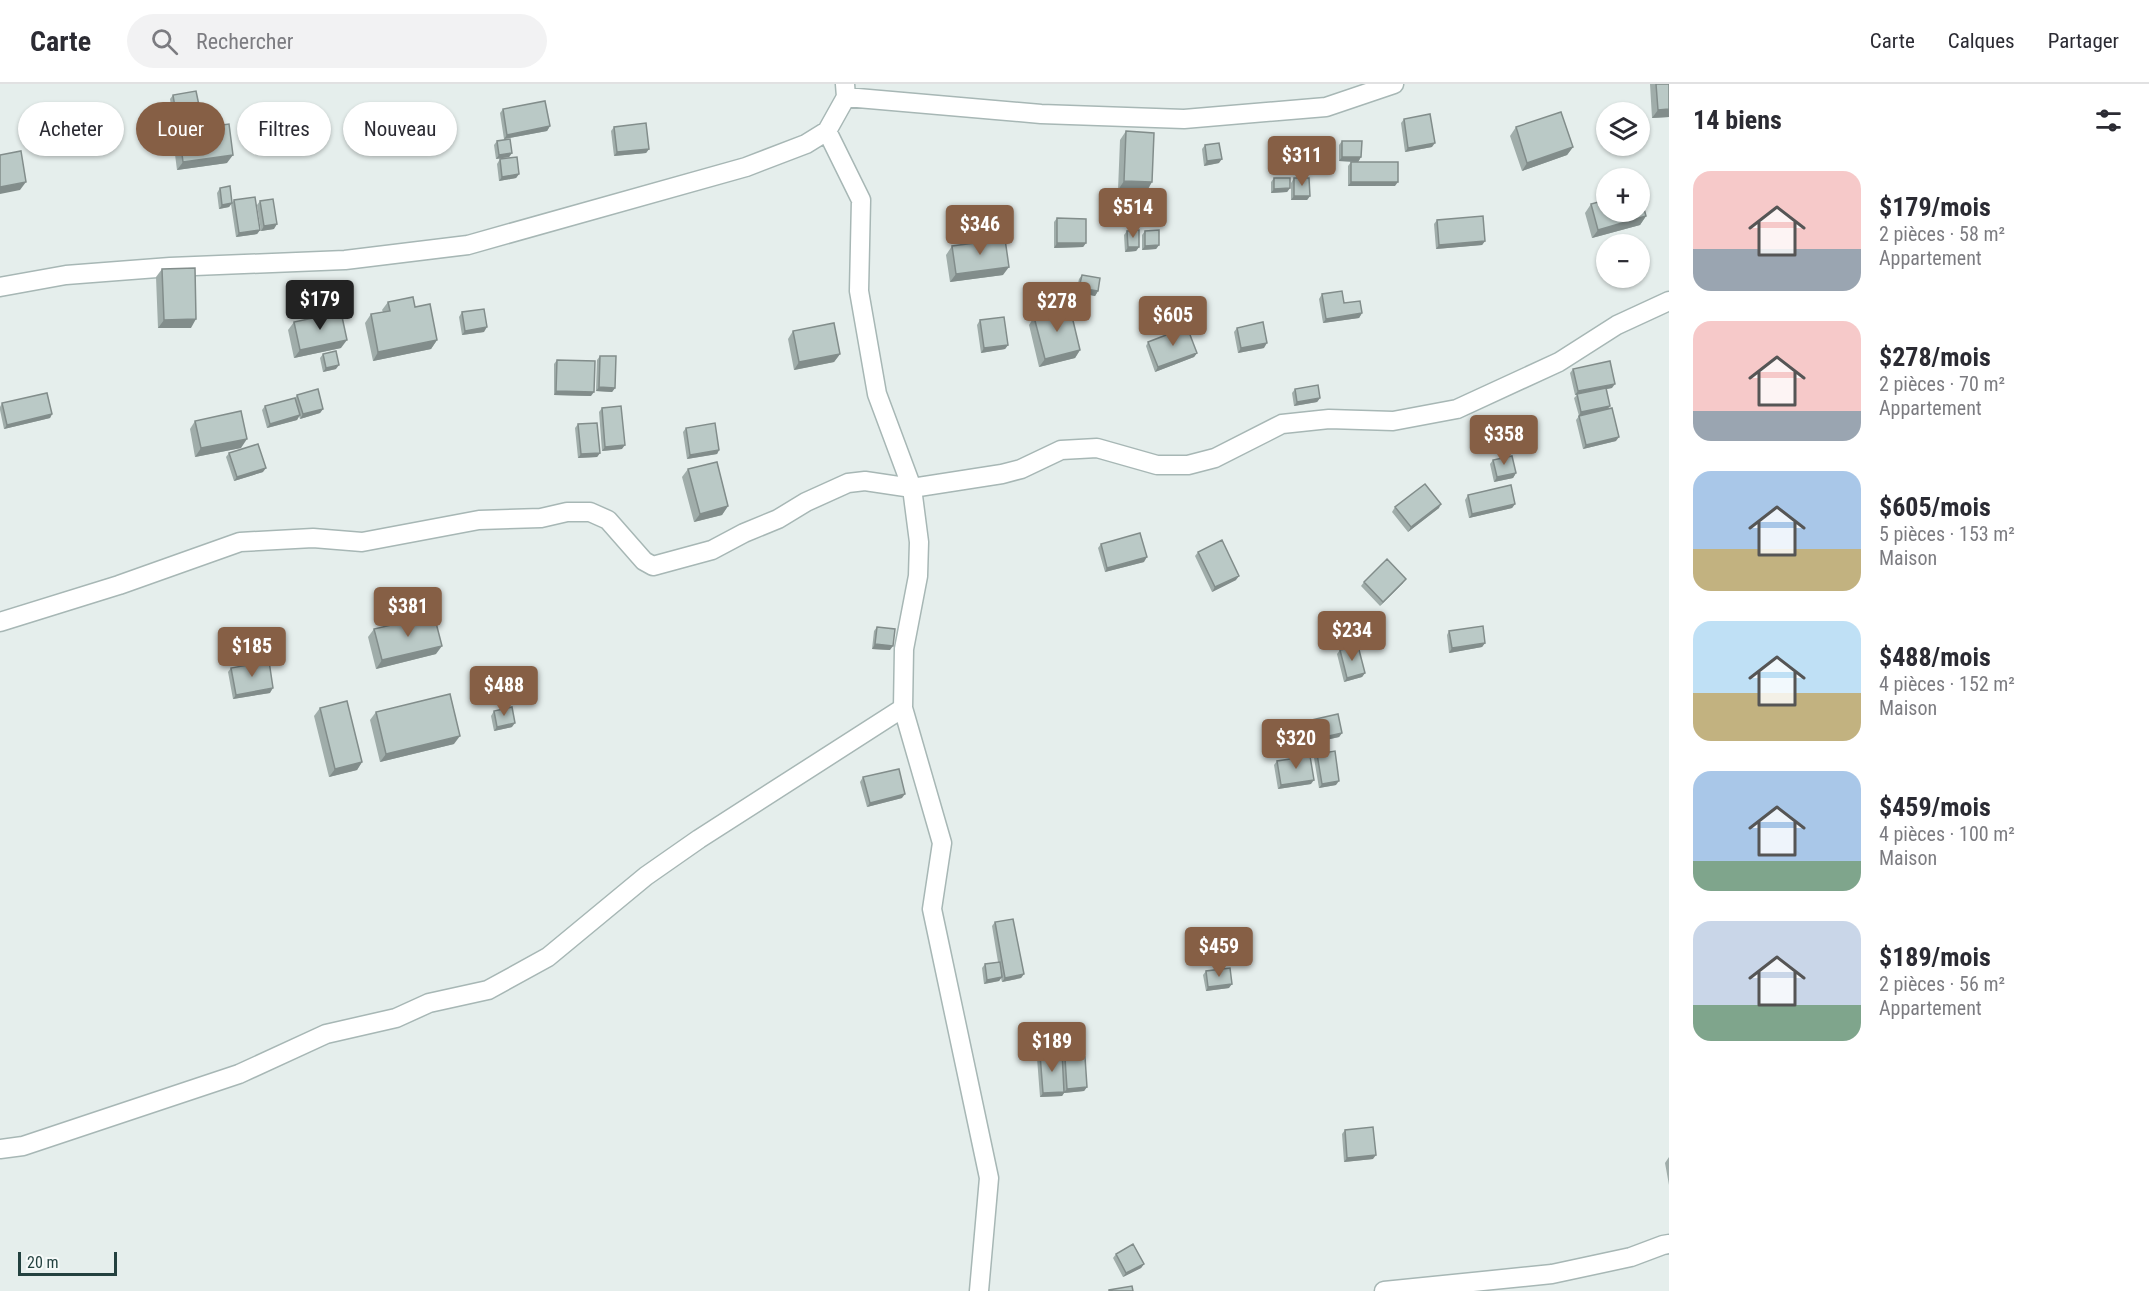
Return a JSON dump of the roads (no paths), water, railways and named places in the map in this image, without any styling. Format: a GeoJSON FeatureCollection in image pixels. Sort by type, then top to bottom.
{"type":"FeatureCollection","features":[{"type":"Feature","properties":{"kind":"street"},"geometry":{"type":"LineString","coordinates":[[0,287],[66,275],[170,267],[345,260],[468,245],[746,167],[806,144],[827,130],[845,91],[1041,114],[1184,119],[1326,107],[1394,84]]}},
{"type":"Feature","properties":{"kind":"street"},"geometry":{"type":"LineString","coordinates":[[827,130],[861,200],[859,291],[877,394],[912,488],[919,542],[918,576],[904,649],[903,708],[942,843],[932,909],[989,1178],[979,1291]]}},
{"type":"Feature","properties":{"kind":"street"},"geometry":{"type":"LineString","coordinates":[[0,622],[119,585],[240,542],[313,538],[362,542],[479,520],[541,518],[567,512],[590,512],[608,520],[644,561],[653,566],[712,550],[848,483],[866,481],[912,488],[1021,469],[1061,450],[1097,448],[1157,465],[1188,465],[1215,458],[1282,424],[1329,419],[1393,421],[1457,409],[1559,362],[1617,325],[1669,301]]}},
{"type":"Feature","properties":{"kind":"street"},"geometry":{"type":"LineString","coordinates":[[0,1149],[23,1146],[238,1074],[326,1034],[396,1018],[429,1003],[488,990],[548,957],[646,876],[699,839],[903,708]]}},
{"type":"Feature","properties":{"kind":"street"},"geometry":{"type":"LineString","coordinates":[[1384,1291],[1552,1274],[1631,1257],[1669,1244]]}}]}
